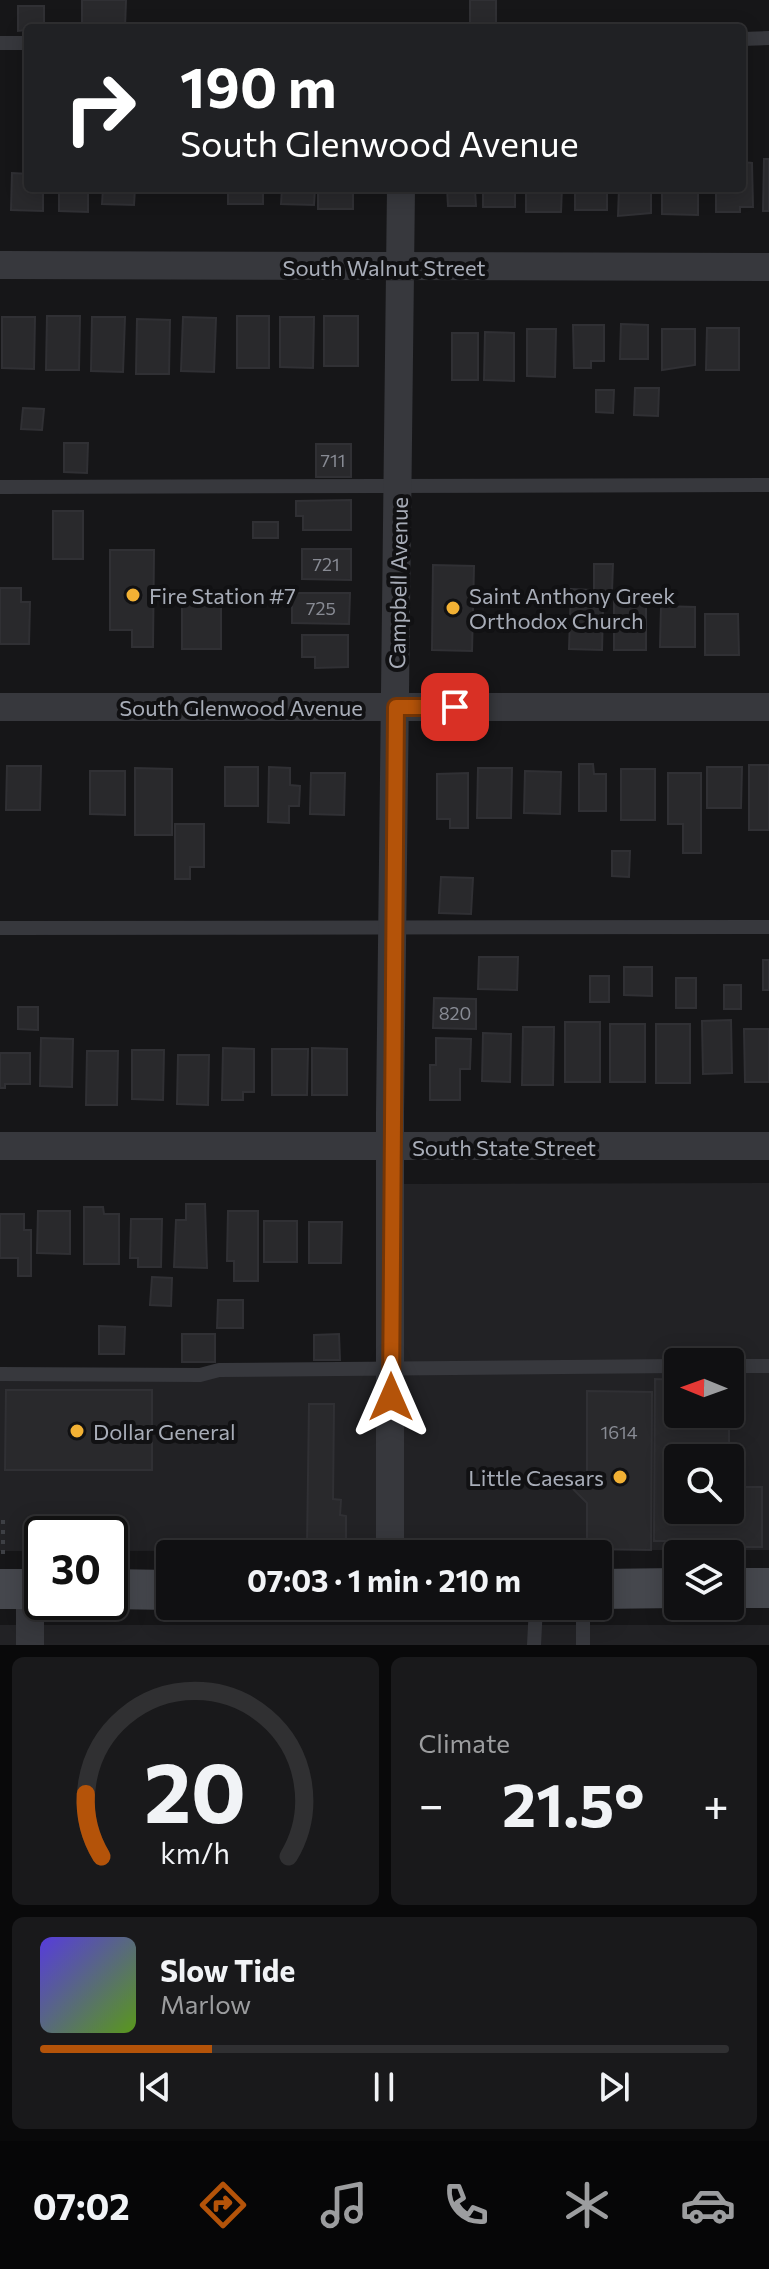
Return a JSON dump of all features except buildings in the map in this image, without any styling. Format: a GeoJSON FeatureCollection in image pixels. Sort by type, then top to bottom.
{"type":"FeatureCollection","features":[{"type":"Feature","properties":{"kind":"main road"},"geometry":{"type":"LineString","coordinates":[[612,1589],[664,1588]]}},
{"type":"Feature","properties":{"kind":"main road"},"geometry":{"type":"LineString","coordinates":[[744,1588],[769,1588]]}},
{"type":"Feature","properties":{"kind":"main road"},"geometry":{"type":"LineString","coordinates":[[128,1589],[156,1590]]}},
{"type":"Feature","properties":{"kind":"street","name":"Campbell Avenue"},"geometry":{"type":"LineString","coordinates":[[390,1540],[390,1147],[400,486],[401,192]]}},
{"type":"Feature","properties":{"kind":"street","name":"South Walnut Street"},"geometry":{"type":"LineString","coordinates":[[0,265],[769,267]]}},
{"type":"Feature","properties":{"kind":"street","name":"South Glenwood Avenue"},"geometry":{"type":"LineString","coordinates":[[0,707],[769,707]]}},
{"type":"Feature","properties":{"kind":"street","name":"South State Street"},"geometry":{"type":"LineString","coordinates":[[0,1146],[769,1146]]}},
{"type":"Feature","properties":{"kind":"street"},"geometry":{"type":"LineString","coordinates":[[19,1580],[30,1645]]}},
{"type":"Feature","properties":{"kind":"lane"},"geometry":{"type":"LineString","coordinates":[[746,39],[769,38]]}},
{"type":"Feature","properties":{"kind":"lane"},"geometry":{"type":"LineString","coordinates":[[0,43],[24,43]]}},
{"type":"Feature","properties":{"kind":"lane"},"geometry":{"type":"LineString","coordinates":[[0,487],[769,485]]}},
{"type":"Feature","properties":{"kind":"lane"},"geometry":{"type":"LineString","coordinates":[[0,928],[769,927]]}},
{"type":"Feature","properties":{"kind":"lane"},"geometry":{"type":"LineString","coordinates":[[0,1374],[200,1375],[219,1370],[664,1366]]}},
{"type":"Feature","properties":{"kind":"lane"},"geometry":{"type":"LineString","coordinates":[[744,1366],[769,1366]]}},
{"type":"Feature","properties":{"kind":"lane"},"geometry":{"type":"LineString","coordinates":[[534,1645],[535,1620]]}},
{"type":"Feature","properties":{"kind":"lane"},"geometry":{"type":"LineString","coordinates":[[583,1620],[583,1645]]}},
{"type":"Feature","properties":{"kind":"path"},"geometry":{"type":"LineString","coordinates":[[3,1518],[19,1580]]}},
{"type":"Feature","properties":{"kind":"shaded area"},"geometry":{"type":"Polygon","coordinates":[[[769,1183],[769,1550],[744,1550],[744,1540],[664,1540],[664,1550],[612,1550],[612,1540],[402,1540],[404,1184],[769,1183]]]}},
{"type":"Feature","properties":{"kind":"shaded area"},"geometry":{"type":"Polygon","coordinates":[[[0,1369],[220,1375],[379,1373],[379,1540],[156,1540],[156,1551],[128,1551],[128,1516],[24,1516],[24,1551],[0,1551],[0,1369]]]}},
{"type":"Feature","properties":{"kind":"shaded area"},"geometry":{"type":"Polygon","coordinates":[[[0,1625],[769,1625],[769,1645],[0,1645],[0,1625]]]}},
{"type":"Feature","properties":{"kind":"place","name":"Fire Station #7"},"geometry":{"type":"Point","coordinates":[133,595]}},
{"type":"Feature","properties":{"kind":"place","name":"Saint Anthony Greek Orthodox Church"},"geometry":{"type":"Point","coordinates":[453,608]}},
{"type":"Feature","properties":{"kind":"place","name":"Dollar General"},"geometry":{"type":"Point","coordinates":[77,1431]}},
{"type":"Feature","properties":{"kind":"place","name":"Little Caesars"},"geometry":{"type":"Point","coordinates":[620,1477]}},
{"type":"Feature","properties":{"kind":"route"},"geometry":{"type":"LineString","coordinates":[[391,1397],[390,1107],[396,707],[455,707]]}}]}
